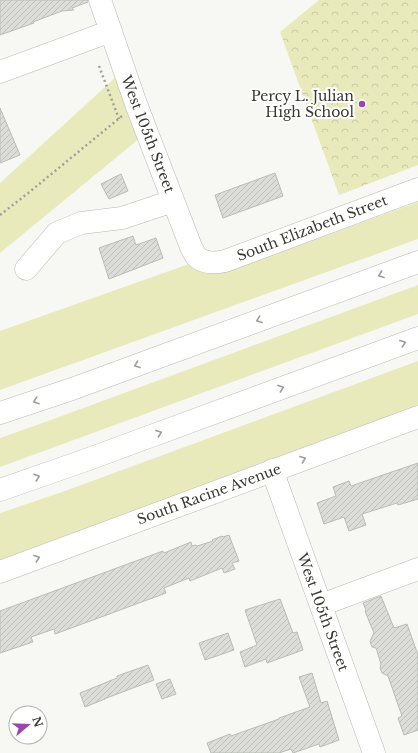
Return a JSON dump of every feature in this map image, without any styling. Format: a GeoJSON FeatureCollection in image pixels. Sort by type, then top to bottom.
{"type":"FeatureCollection","features":[{"type":"Feature","properties":{"kind":"main road","name":"West 105th Street"},"geometry":{"type":"LineString","coordinates":[[100,0],[136,104],[191,247],[196,256],[205,262]]}},
{"type":"Feature","properties":{"kind":"main road"},"geometry":{"type":"LineString","coordinates":[[0,72],[111,32]]}},
{"type":"Feature","properties":{"kind":"main road","name":"South Elizabeth Street"},"geometry":{"type":"LineString","coordinates":[[205,262],[213,263],[225,261],[418,189]]}},
{"type":"Feature","properties":{"kind":"main road"},"geometry":{"type":"LineString","coordinates":[[26,269],[57,233],[81,223],[122,218],[173,201]]}},
{"type":"Feature","properties":{"kind":"main road"},"geometry":{"type":"LineString","coordinates":[[0,413],[72,389],[418,262]]}},
{"type":"Feature","properties":{"kind":"main road"},"geometry":{"type":"LineString","coordinates":[[0,490],[418,338]]}},
{"type":"Feature","properties":{"kind":"main road","name":"South Racine Avenue"},"geometry":{"type":"LineString","coordinates":[[0,572],[418,417]]}},
{"type":"Feature","properties":{"kind":"main road","name":"West 105th Street"},"geometry":{"type":"LineString","coordinates":[[272,470],[374,753]]}},
{"type":"Feature","properties":{"kind":"main road"},"geometry":{"type":"LineString","coordinates":[[321,605],[418,569]]}},
{"type":"Feature","properties":{"kind":"path"},"geometry":{"type":"LineString","coordinates":[[100,66],[119,119]]}},
{"type":"Feature","properties":{"kind":"path"},"geometry":{"type":"LineString","coordinates":[[0,215],[136,104]]}},
{"type":"Feature","properties":{"kind":"green space","name":"Percy L. Julian High School"},"geometry":{"type":"Polygon","coordinates":[[[319,0],[418,0],[418,165],[339,195],[280,32],[319,0]]]}},
{"type":"Feature","properties":{"kind":"green space"},"geometry":{"type":"Polygon","coordinates":[[[116,77],[140,138],[0,253],[0,183],[116,77]]]}},
{"type":"Feature","properties":{"kind":"green space"},"geometry":{"type":"Polygon","coordinates":[[[418,202],[418,239],[0,390],[0,331],[189,264],[200,271],[209,273],[232,270],[418,202]]]}},
{"type":"Feature","properties":{"kind":"green space"},"geometry":{"type":"Polygon","coordinates":[[[418,285],[418,314],[0,467],[0,438],[418,285]]]}},
{"type":"Feature","properties":{"kind":"green space"},"geometry":{"type":"Polygon","coordinates":[[[418,361],[418,405],[0,560],[0,513],[65,491],[418,361]]]}},
{"type":"Feature","properties":{"kind":"building"},"geometry":{"type":"Polygon","coordinates":[[[0,0],[88,0],[88,2],[72,8],[74,10],[62,11],[0,35],[0,0]]]}},
{"type":"Feature","properties":{"kind":"building"},"geometry":{"type":"Polygon","coordinates":[[[0,108],[20,155],[0,163],[0,108]]]}},
{"type":"Feature","properties":{"kind":"building"},"geometry":{"type":"Polygon","coordinates":[[[275,173],[283,196],[223,218],[215,195],[275,173]]]}},
{"type":"Feature","properties":{"kind":"building"},"geometry":{"type":"Polygon","coordinates":[[[121,174],[128,191],[109,199],[101,184],[121,174]]]}},
{"type":"Feature","properties":{"kind":"building"},"geometry":{"type":"Polygon","coordinates":[[[133,236],[136,245],[156,238],[163,258],[109,279],[99,248],[133,236]]]}},
{"type":"Feature","properties":{"kind":"building"},"geometry":{"type":"Polygon","coordinates":[[[418,463],[418,499],[398,505],[397,503],[362,514],[366,525],[349,531],[344,517],[324,524],[317,503],[336,496],[333,487],[349,481],[351,486],[418,463]]]}},
{"type":"Feature","properties":{"kind":"building"},"geometry":{"type":"Polygon","coordinates":[[[229,535],[239,561],[232,563],[235,569],[224,573],[222,568],[190,581],[189,578],[164,588],[166,593],[55,634],[54,629],[31,637],[33,642],[0,653],[0,611],[163,551],[164,553],[191,542],[192,546],[197,546],[213,541],[212,540],[222,536],[229,535]]]}},
{"type":"Feature","properties":{"kind":"building"},"geometry":{"type":"Polygon","coordinates":[[[381,596],[394,628],[407,624],[418,655],[418,730],[404,735],[398,718],[402,716],[388,676],[382,673],[376,648],[372,647],[370,641],[374,633],[363,603],[381,596]]]}},
{"type":"Feature","properties":{"kind":"building"},"geometry":{"type":"Polygon","coordinates":[[[280,599],[293,633],[297,632],[303,650],[267,663],[266,659],[245,667],[240,652],[257,645],[245,610],[280,599]]]}},
{"type":"Feature","properties":{"kind":"building"},"geometry":{"type":"Polygon","coordinates":[[[228,633],[234,650],[205,660],[199,643],[228,633]]]}},
{"type":"Feature","properties":{"kind":"building"},"geometry":{"type":"Polygon","coordinates":[[[148,665],[154,680],[85,707],[80,693],[117,678],[117,676],[148,665]]]}},
{"type":"Feature","properties":{"kind":"building"},"geometry":{"type":"Polygon","coordinates":[[[312,673],[321,703],[327,701],[339,740],[320,747],[319,744],[293,753],[291,749],[279,753],[211,753],[207,743],[230,734],[231,736],[310,707],[299,677],[312,673]]]}},
{"type":"Feature","properties":{"kind":"building"},"geometry":{"type":"Polygon","coordinates":[[[170,679],[176,694],[162,699],[156,684],[170,679]]]}},
{"type":"Feature","properties":{"kind":"place","name":"Percy L. Julian High School"},"geometry":{"type":"Point","coordinates":[362,104]}}]}
